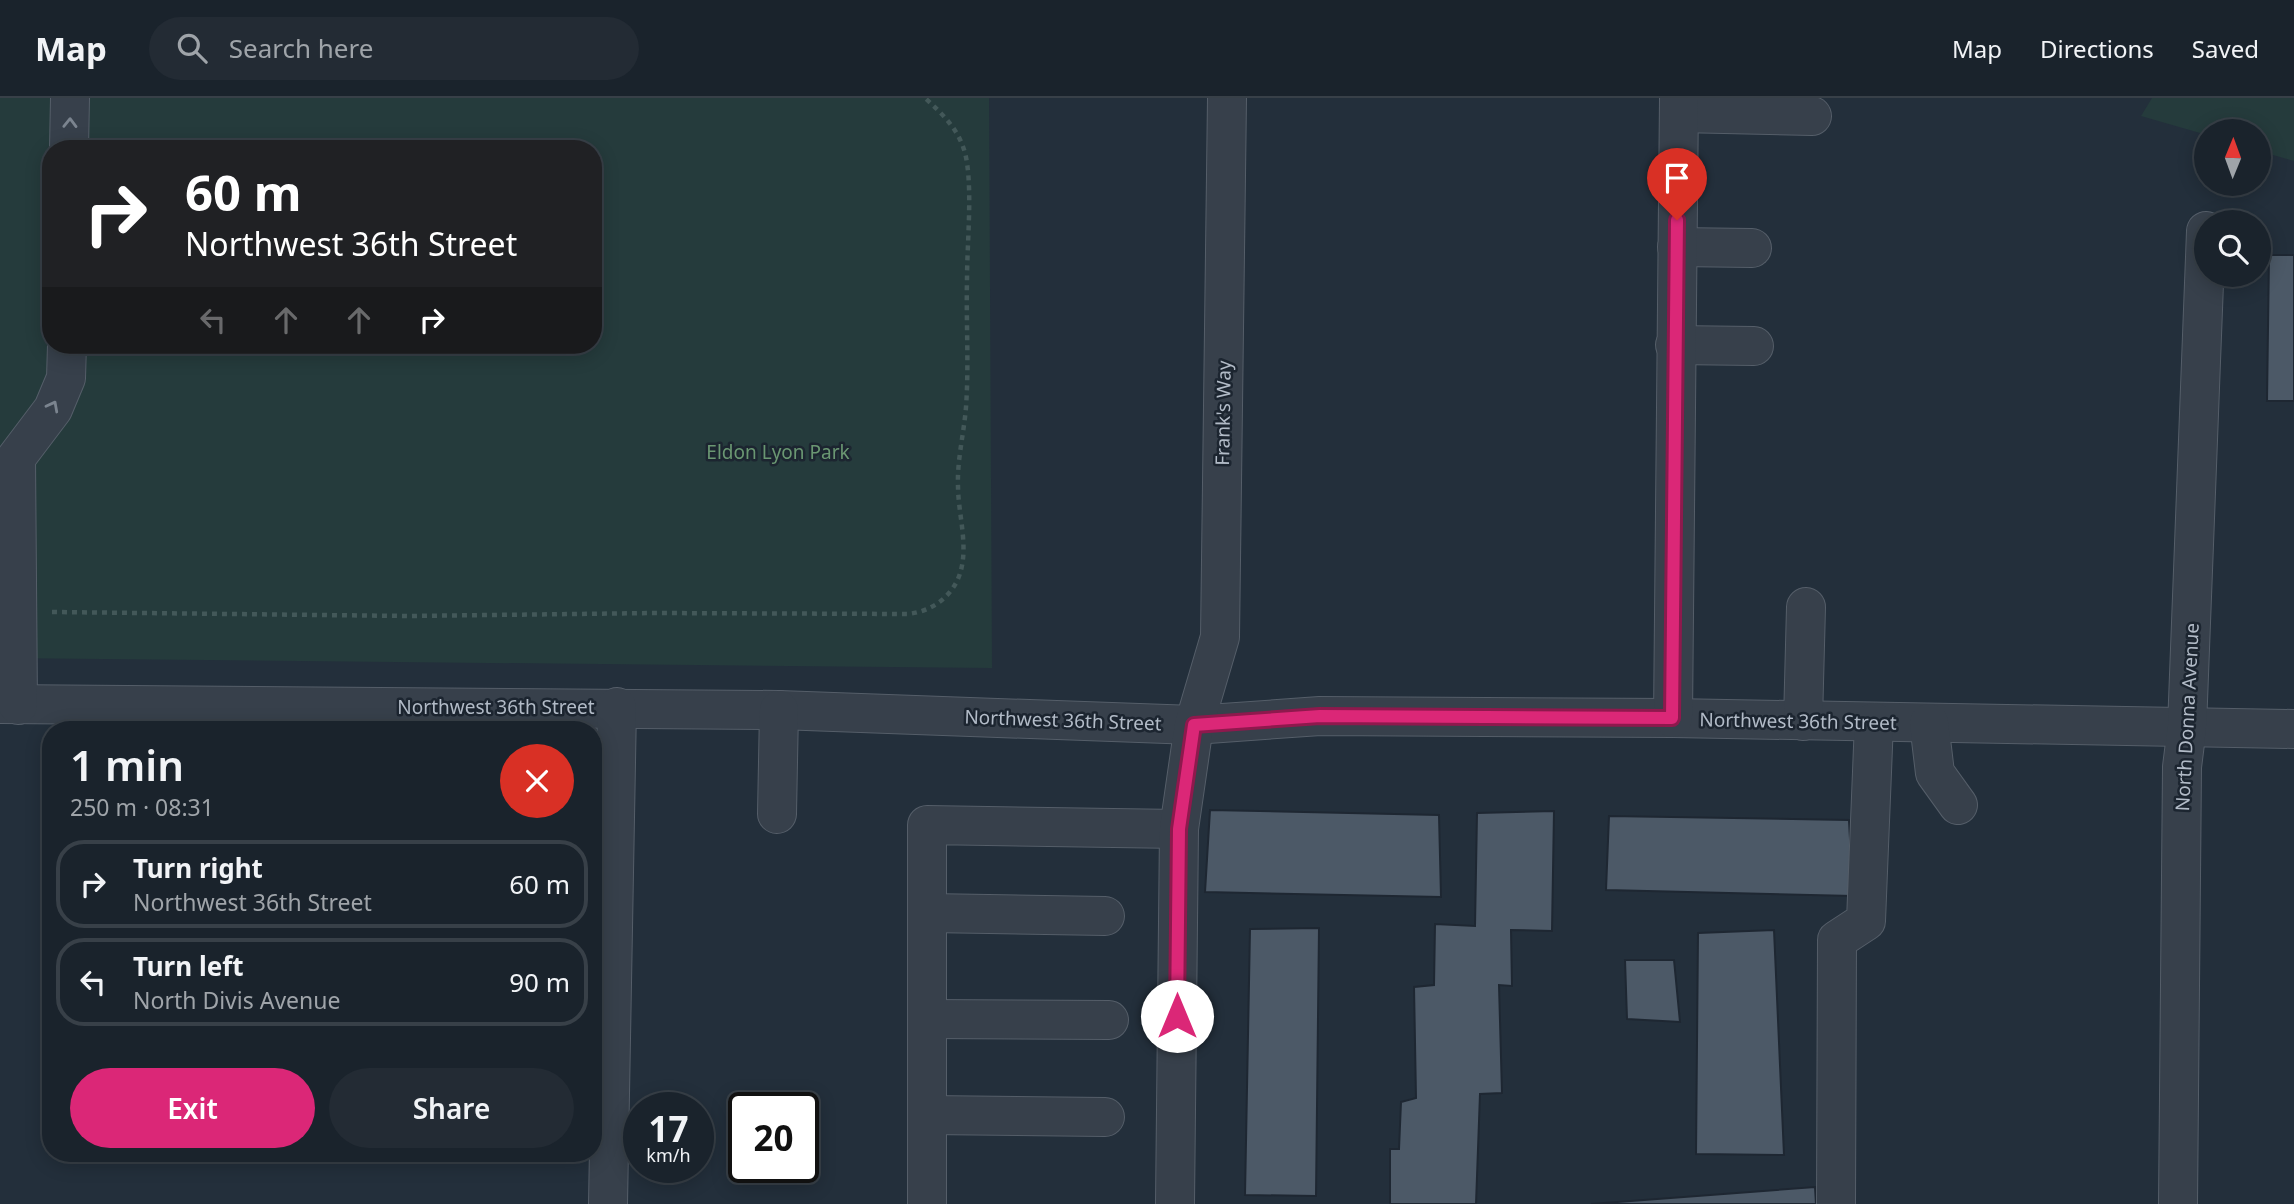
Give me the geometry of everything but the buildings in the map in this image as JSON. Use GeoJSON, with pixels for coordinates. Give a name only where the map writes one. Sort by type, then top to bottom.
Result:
{"type":"FeatureCollection","features":[{"type":"Feature","properties":{"kind":"street"},"geometry":{"type":"LineString","coordinates":[[69,140],[70,98]]}},
{"type":"Feature","properties":{"kind":"street","name":"Frank's Way"},"geometry":{"type":"LineString","coordinates":[[1175,1204],[1179,829],[1194,725],[1220,637],[1227,98]]}},
{"type":"Feature","properties":{"kind":"street"},"geometry":{"type":"LineString","coordinates":[[1672,718],[1679,105],[1812,116]]}},
{"type":"Feature","properties":{"kind":"street"},"geometry":{"type":"LineString","coordinates":[[1677,247],[1752,248]]}},
{"type":"Feature","properties":{"kind":"street","name":"North Donna Avenue"},"geometry":{"type":"LineString","coordinates":[[2178,1204],[2182,767],[2187,727],[2204,287]]}},
{"type":"Feature","properties":{"kind":"street"},"geometry":{"type":"LineString","coordinates":[[1675,345],[1754,346]]}},
{"type":"Feature","properties":{"kind":"street"},"geometry":{"type":"LineString","coordinates":[[9,704],[17,612],[8,449],[53,409],[66,378],[67,354]]}},
{"type":"Feature","properties":{"kind":"street"},"geometry":{"type":"LineString","coordinates":[[1803,721],[1806,607]]}},
{"type":"Feature","properties":{"kind":"street","name":"Northwest 36th Street"},"geometry":{"type":"LineString","coordinates":[[9,704],[779,710],[1194,725],[1320,716],[1672,718],[2294,729]]}},
{"type":"Feature","properties":{"kind":"street"},"geometry":{"type":"LineString","coordinates":[[608,1204],[617,708]]}},
{"type":"Feature","properties":{"kind":"street"},"geometry":{"type":"LineString","coordinates":[[777,814],[779,710]]}},
{"type":"Feature","properties":{"kind":"street"},"geometry":{"type":"LineString","coordinates":[[1836,1204],[1837,940],[1866,921],[1874,722]]}},
{"type":"Feature","properties":{"kind":"street"},"geometry":{"type":"LineString","coordinates":[[1928,723],[1935,773],[1958,805]]}},
{"type":"Feature","properties":{"kind":"street"},"geometry":{"type":"LineString","coordinates":[[927,1204],[928,825],[1179,829]]}},
{"type":"Feature","properties":{"kind":"street"},"geometry":{"type":"LineString","coordinates":[[929,913],[1105,916]]}},
{"type":"Feature","properties":{"kind":"street"},"geometry":{"type":"LineString","coordinates":[[927,1018],[1109,1020]]}},
{"type":"Feature","properties":{"kind":"street"},"geometry":{"type":"LineString","coordinates":[[929,1115],[1105,1117]]}},
{"type":"Feature","properties":{"kind":"path"},"geometry":{"type":"LineString","coordinates":[[17,612],[410,616],[907,614],[934,606],[950,592],[958,579],[964,546],[957,483],[966,404],[968,201],[967,163],[961,139],[948,119],[925,98]]}},
{"type":"Feature","properties":{"kind":"green space","name":"Eldon Lyon Park"},"geometry":{"type":"Polygon","coordinates":[[[0,98],[989,98],[992,668],[0,658],[0,98]]]}},
{"type":"Feature","properties":{"kind":"green space"},"geometry":{"type":"Polygon","coordinates":[[[2152,98],[2294,98],[2294,161],[2272,155],[2272,119],[2194,119],[2194,131],[2141,116],[2152,98]]]}},
{"type":"Feature","properties":{"kind":"route"},"geometry":{"type":"LineString","coordinates":[[1177,1016],[1179,829],[1194,725],[1320,716],[1672,718],[1677,220]]}}]}
